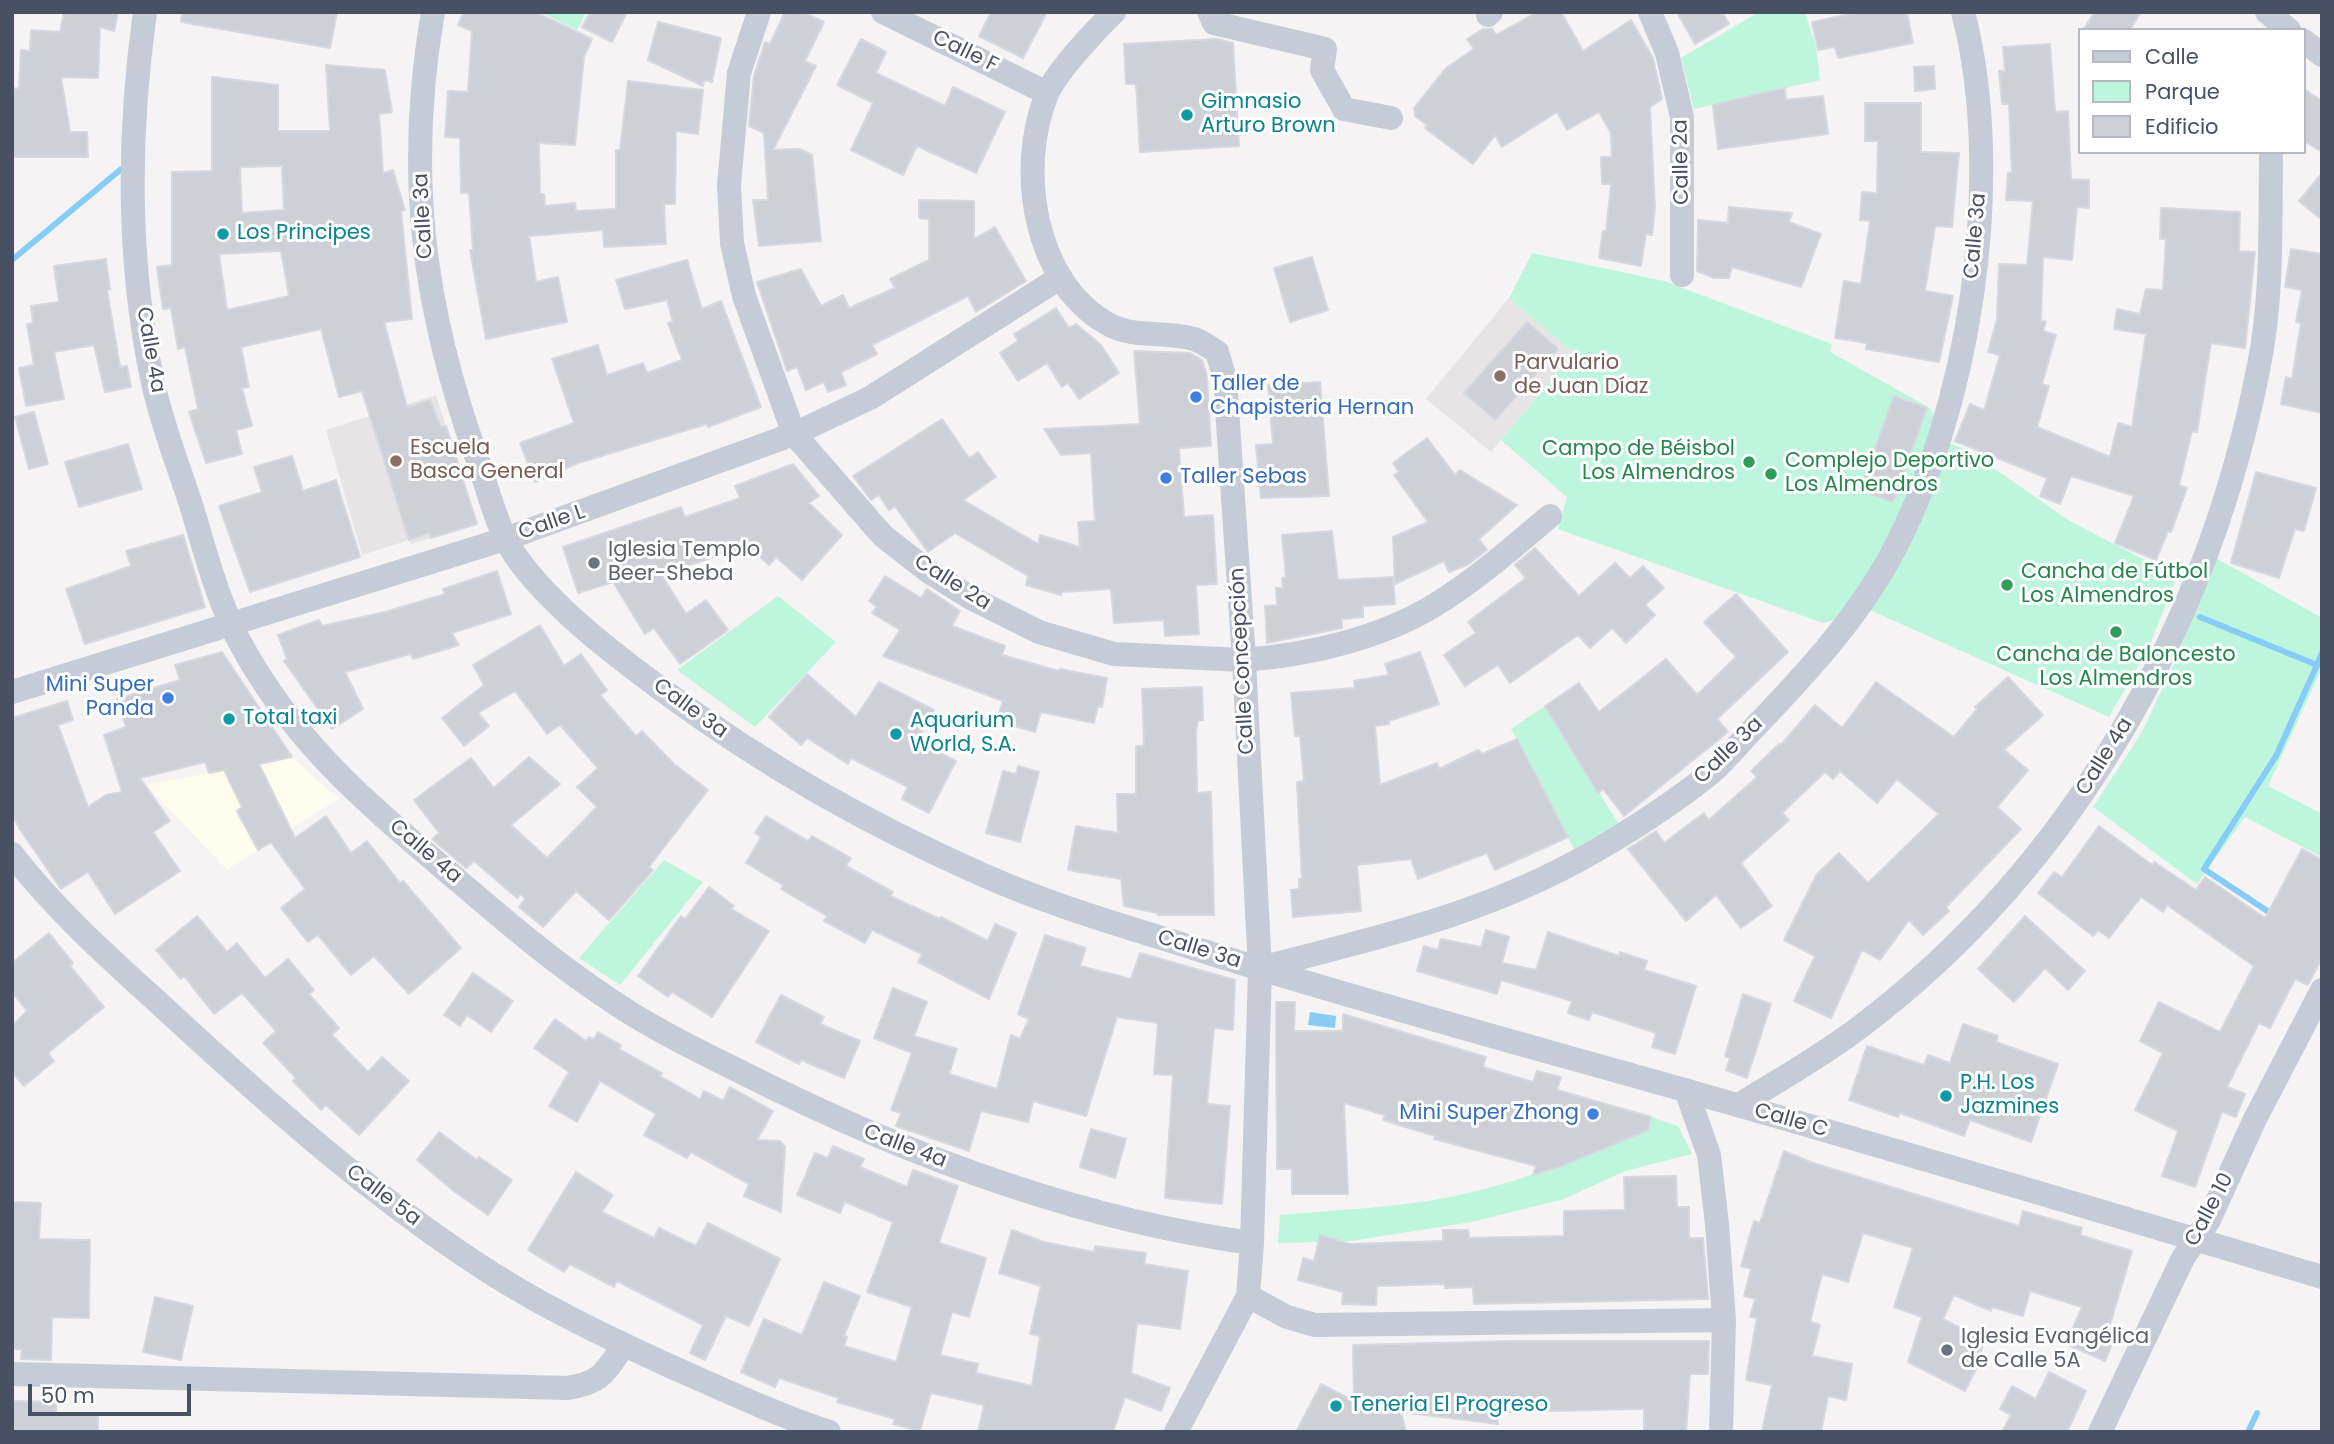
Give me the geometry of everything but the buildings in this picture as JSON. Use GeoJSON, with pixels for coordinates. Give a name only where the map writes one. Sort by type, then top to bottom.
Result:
{"type":"FeatureCollection","features":[{"type":"Feature","properties":{"kind":"street","name":"Calle 4a"},"geometry":{"type":"LineString","coordinates":[[145,12],[136,75],[133,155],[136,256],[153,384],[231,623],[274,698],[309,746],[361,798],[497,914],[605,997],[708,1055],[832,1118],[1011,1186],[1252,1243]]}},
{"type":"Feature","properties":{"kind":"street","name":"Calle 3a"},"geometry":{"type":"LineString","coordinates":[[433,12],[425,57],[421,125],[426,261],[437,332],[455,399],[505,539],[520,562],[563,607],[625,663],[712,727],[796,783],[896,835],[990,878],[1075,911],[1259,969],[1447,919],[1519,890],[1596,851],[1708,775],[1803,677],[1855,610],[1887,562],[1920,493],[1956,372],[1968,313],[1979,237],[1982,156],[1973,50],[1963,12]]}},
{"type":"Feature","properties":{"kind":"street","name":"Calle 2a"},"geometry":{"type":"LineString","coordinates":[[759,12],[739,73],[729,185],[732,243],[744,296],[794,434],[883,536],[928,571],[971,598],[1039,632],[1114,653],[1244,660],[1329,647],[1412,617],[1436,605],[1550,516]]}},
{"type":"Feature","properties":{"kind":"street","name":"Calle F"},"geometry":{"type":"LineString","coordinates":[[883,12],[1047,93]]}},
{"type":"Feature","properties":{"kind":"street","name":"Calle Concepción"},"geometry":{"type":"LineString","coordinates":[[1114,12],[1091,36],[1047,93],[1031,164],[1037,221],[1058,279],[1077,302],[1112,327],[1195,339],[1217,352],[1225,379],[1244,660],[1259,969],[1252,1243],[1248,1296],[1176,1432]]}},
{"type":"Feature","properties":{"kind":"street"},"geometry":{"type":"LineString","coordinates":[[1209,12],[1214,23],[1325,49],[1322,70],[1344,109],[1391,118]]}},
{"type":"Feature","properties":{"kind":"street","name":"Calle 2a"},"geometry":{"type":"LineString","coordinates":[[1650,12],[1667,53],[1682,117],[1682,275]]}},
{"type":"Feature","properties":{"kind":"street"},"geometry":{"type":"LineString","coordinates":[[2306,43],[2322,55]]}},
{"type":"Feature","properties":{"kind":"street","name":"Calle 4a"},"geometry":{"type":"LineString","coordinates":[[1739,1105],[1860,1027],[1976,925],[2021,873],[2094,779],[2134,709],[2193,593],[2251,398],[2266,319],[2271,154]]}},
{"type":"Feature","properties":{"kind":"street","name":"Calle L"},"geometry":{"type":"LineString","coordinates":[[12,692],[505,539],[794,434],[870,398],[1058,279]]}},
{"type":"Feature","properties":{"kind":"street","name":"Calle 5a"},"geometry":{"type":"LineString","coordinates":[[12,854],[43,894],[89,939],[270,1105],[349,1171],[473,1262],[624,1345],[741,1398],[829,1432]]}},
{"type":"Feature","properties":{"kind":"street","name":"Calle C"},"geometry":{"type":"LineString","coordinates":[[1259,969],[1739,1105],[2322,1278]]}},
{"type":"Feature","properties":{"kind":"street","name":"Calle 10"},"geometry":{"type":"LineString","coordinates":[[2100,1432],[2183,1258],[2196,1240],[2322,990]]}},
{"type":"Feature","properties":{"kind":"street"},"geometry":{"type":"LineString","coordinates":[[1686,1090],[1709,1155],[1724,1320],[1721,1432]]}},
{"type":"Feature","properties":{"kind":"street"},"geometry":{"type":"LineString","coordinates":[[1248,1296],[1287,1317],[1315,1325],[1724,1320]]}},
{"type":"Feature","properties":{"kind":"street"},"geometry":{"type":"LineString","coordinates":[[12,1374],[567,1388],[590,1385],[602,1375],[624,1345]]}},
{"type":"Feature","properties":{"kind":"shaded area","name":"Parvulario de Juan Díaz"},"geometry":{"type":"Polygon","coordinates":[[[1509,298],[1574,352],[1491,452],[1426,399],[1509,298]]]}},
{"type":"Feature","properties":{"kind":"shaded area","name":"Escuela Basca General"},"geometry":{"type":"Polygon","coordinates":[[[436,395],[477,524],[411,544],[409,540],[362,555],[326,430],[436,395]]]}},
{"type":"Feature","properties":{"kind":"shaded area"},"geometry":{"type":"Polygon","coordinates":[[[292,757],[338,799],[227,870],[146,785],[292,757]]]}},
{"type":"Feature","properties":{"kind":"green space"},"geometry":{"type":"Polygon","coordinates":[[[540,12],[586,12],[577,30],[540,12]]]}},
{"type":"Feature","properties":{"kind":"green space"},"geometry":{"type":"Polygon","coordinates":[[[1759,12],[1805,12],[1816,47],[1820,80],[1694,109],[1681,58],[1759,12]]]}},
{"type":"Feature","properties":{"kind":"green space","name":"Complejo Deportivo Los Almendros"},"geometry":{"type":"Polygon","coordinates":[[[1532,253],[1664,281],[1832,344],[1830,352],[1930,408],[1948,443],[1968,450],[2068,520],[2177,577],[2148,649],[2109,717],[1870,610],[1823,623],[1558,529],[1567,497],[1501,440],[1574,353],[1509,298],[1532,253]]]}},
{"type":"Feature","properties":{"kind":"green space"},"geometry":{"type":"Polygon","coordinates":[[[2214,557],[2322,618],[2322,668],[2268,786],[2322,814],[2322,857],[2245,817],[2197,884],[2093,807],[2142,732],[2178,655],[2214,557]]]}},
{"type":"Feature","properties":{"kind":"green space"},"geometry":{"type":"Polygon","coordinates":[[[778,596],[836,642],[755,727],[677,670],[778,596]]]}},
{"type":"Feature","properties":{"kind":"green space"},"geometry":{"type":"Polygon","coordinates":[[[1545,706],[1618,823],[1574,849],[1511,729],[1545,706]]]}},
{"type":"Feature","properties":{"kind":"green space"},"geometry":{"type":"Polygon","coordinates":[[[664,860],[703,882],[620,985],[579,958],[664,860]]]}},
{"type":"Feature","properties":{"kind":"green space"},"geometry":{"type":"Polygon","coordinates":[[[1651,1117],[1678,1126],[1692,1154],[1625,1171],[1564,1199],[1471,1222],[1351,1241],[1278,1243],[1280,1215],[1425,1201],[1497,1185],[1573,1160],[1648,1130],[1651,1117]]]}},
{"type":"Feature","properties":{"kind":"water"},"geometry":{"type":"Polygon","coordinates":[[[1310,1012],[1336,1016],[1335,1028],[1308,1025],[1310,1012]]]}},
{"type":"Feature","properties":{"kind":"waterway"},"geometry":{"type":"LineString","coordinates":[[12,260],[120,170]]}},
{"type":"Feature","properties":{"kind":"waterway"},"geometry":{"type":"LineString","coordinates":[[2200,617],[2317,665],[2276,756],[2204,869],[2275,916]]}},
{"type":"Feature","properties":{"kind":"waterway"},"geometry":{"type":"LineString","coordinates":[[2317,665],[2322,653]]}},
{"type":"Feature","properties":{"kind":"waterway"},"geometry":{"type":"LineString","coordinates":[[2248,1432],[2257,1413]]}},
{"type":"Feature","properties":{"kind":"place","name":"Gimnasio Arturo Brown"},"geometry":{"type":"Point","coordinates":[1187,115]}},
{"type":"Feature","properties":{"kind":"place","name":"Los Principes"},"geometry":{"type":"Point","coordinates":[223,234]}},
{"type":"Feature","properties":{"kind":"place","name":"Parvulario de Juan Díaz"},"geometry":{"type":"Point","coordinates":[1500,376]}},
{"type":"Feature","properties":{"kind":"place","name":"Taller de Chapisteria Hernan"},"geometry":{"type":"Point","coordinates":[1196,397]}},
{"type":"Feature","properties":{"kind":"place","name":"Escuela Basca General"},"geometry":{"type":"Point","coordinates":[396,461]}},
{"type":"Feature","properties":{"kind":"place","name":"Campo de Béisbol Los Almendros"},"geometry":{"type":"Point","coordinates":[1749,462]}},
{"type":"Feature","properties":{"kind":"place","name":"Complejo Deportivo Los Almendros"},"geometry":{"type":"Point","coordinates":[1771,474]}},
{"type":"Feature","properties":{"kind":"place","name":"Taller Sebas"},"geometry":{"type":"Point","coordinates":[1166,478]}},
{"type":"Feature","properties":{"kind":"place","name":"Iglesia Templo Beer-Sheba"},"geometry":{"type":"Point","coordinates":[594,563]}},
{"type":"Feature","properties":{"kind":"place","name":"Cancha de Fútbol Los Almendros"},"geometry":{"type":"Point","coordinates":[2007,585]}},
{"type":"Feature","properties":{"kind":"place","name":"Cancha de Baloncesto Los Almendros"},"geometry":{"type":"Point","coordinates":[2116,632]}},
{"type":"Feature","properties":{"kind":"place","name":"Mini Super Panda"},"geometry":{"type":"Point","coordinates":[168,698]}},
{"type":"Feature","properties":{"kind":"place","name":"Total taxi"},"geometry":{"type":"Point","coordinates":[229,719]}},
{"type":"Feature","properties":{"kind":"place","name":"Aquarium World, S.A."},"geometry":{"type":"Point","coordinates":[896,734]}},
{"type":"Feature","properties":{"kind":"place","name":"P.H. Los Jazmines"},"geometry":{"type":"Point","coordinates":[1946,1096]}},
{"type":"Feature","properties":{"kind":"place","name":"Mini Super Zhong"},"geometry":{"type":"Point","coordinates":[1593,1114]}},
{"type":"Feature","properties":{"kind":"place","name":"Iglesia Evangélica de Calle 5A"},"geometry":{"type":"Point","coordinates":[1947,1350]}},
{"type":"Feature","properties":{"kind":"place","name":"Teneria El Progreso"},"geometry":{"type":"Point","coordinates":[1336,1406]}}]}
